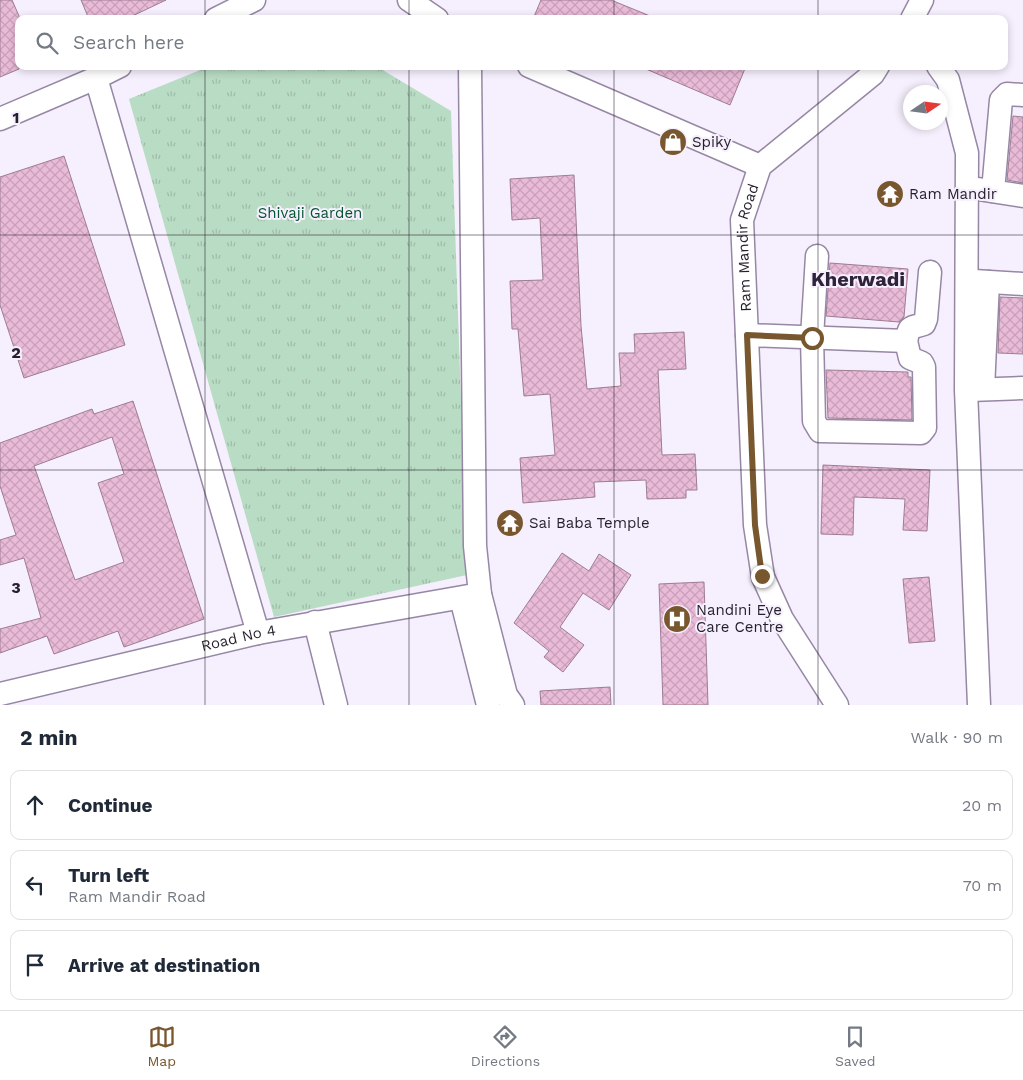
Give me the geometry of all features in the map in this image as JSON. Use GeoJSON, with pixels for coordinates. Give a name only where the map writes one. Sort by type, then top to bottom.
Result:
{"type":"FeatureCollection","features":[{"type":"Feature","properties":{"kind":"street"},"geometry":{"type":"LineString","coordinates":[[224,15],[254,0]]}},
{"type":"Feature","properties":{"kind":"street"},"geometry":{"type":"LineString","coordinates":[[408,0],[431,15]]}},
{"type":"Feature","properties":{"kind":"street"},"geometry":{"type":"LineString","coordinates":[[914,15],[922,0]]}},
{"type":"Feature","properties":{"kind":"street"},"geometry":{"type":"LineString","coordinates":[[0,118],[112,70]]}},
{"type":"Feature","properties":{"kind":"street"},"geometry":{"type":"LineString","coordinates":[[470,70],[475,546],[471,596],[488,705]]}},
{"type":"Feature","properties":{"kind":"street"},"geometry":{"type":"LineString","coordinates":[[538,70],[760,166]]}},
{"type":"Feature","properties":{"kind":"street","name":"Ram Mandir Road"},"geometry":{"type":"LineString","coordinates":[[837,705],[782,618],[762,576],[755,525],[742,220],[760,166],[875,70]]}},
{"type":"Feature","properties":{"kind":"street"},"geometry":{"type":"LineString","coordinates":[[941,70],[948,80],[967,153],[967,187],[977,282],[975,390],[979,705]]}},
{"type":"Feature","properties":{"kind":"street"},"geometry":{"type":"LineString","coordinates":[[96,78],[258,633]]}},
{"type":"Feature","properties":{"kind":"street"},"geometry":{"type":"LineString","coordinates":[[993,191],[1001,100],[1007,94],[1023,95]]}},
{"type":"Feature","properties":{"kind":"street"},"geometry":{"type":"LineString","coordinates":[[967,187],[1023,196]]}},
{"type":"Feature","properties":{"kind":"street"},"geometry":{"type":"LineString","coordinates":[[817,256],[812,338],[814,421],[820,431],[916,434],[921,433],[925,428],[924,367],[922,363],[910,358],[906,341],[909,329],[912,326],[924,324],[926,319],[930,272]]}},
{"type":"Feature","properties":{"kind":"street"},"geometry":{"type":"LineString","coordinates":[[977,282],[1023,284]]}},
{"type":"Feature","properties":{"kind":"street"},"geometry":{"type":"LineString","coordinates":[[747,335],[906,341]]}},
{"type":"Feature","properties":{"kind":"street"},"geometry":{"type":"LineString","coordinates":[[975,390],[1023,388]]}},
{"type":"Feature","properties":{"kind":"street"},"geometry":{"type":"LineString","coordinates":[[471,596],[506,695],[513,705]]}},
{"type":"Feature","properties":{"kind":"street","name":"Road No 4"},"geometry":{"type":"LineString","coordinates":[[0,694],[258,633],[471,596]]}},
{"type":"Feature","properties":{"kind":"street"},"geometry":{"type":"LineString","coordinates":[[316,622],[336,705]]}},
{"type":"Feature","properties":{"kind":"green space","name":"Shivaji Garden"},"geometry":{"type":"Polygon","coordinates":[[[200,70],[383,70],[451,111],[467,575],[274,617],[129,99],[200,70]]]}},
{"type":"Feature","properties":{"kind":"building"},"geometry":{"type":"Polygon","coordinates":[[[0,0],[12,0],[19,15],[15,15],[15,70],[17,70],[0,77],[0,0]]]}},
{"type":"Feature","properties":{"kind":"building"},"geometry":{"type":"Polygon","coordinates":[[[81,0],[166,0],[134,15],[87,15],[81,0]]]}},
{"type":"Feature","properties":{"kind":"building"},"geometry":{"type":"Polygon","coordinates":[[[541,0],[611,0],[648,15],[535,15],[541,0]]]}},
{"type":"Feature","properties":{"kind":"building"},"geometry":{"type":"Polygon","coordinates":[[[648,70],[744,70],[730,105],[648,70]]]}},
{"type":"Feature","properties":{"kind":"building"},"geometry":{"type":"Polygon","coordinates":[[[1013,116],[1023,117],[1023,183],[1007,180],[1013,116]]]}},
{"type":"Feature","properties":{"kind":"building"},"geometry":{"type":"Polygon","coordinates":[[[64,156],[125,345],[24,378],[0,305],[0,177],[64,156]]]}},
{"type":"Feature","properties":{"kind":"building"},"geometry":{"type":"Polygon","coordinates":[[[574,175],[581,326],[587,389],[621,386],[619,353],[635,353],[634,334],[684,332],[686,369],[658,370],[662,455],[695,454],[697,490],[686,490],[686,498],[647,499],[646,480],[594,482],[595,497],[523,503],[520,458],[555,455],[550,394],[524,396],[518,329],[512,329],[510,281],[543,280],[540,218],[512,220],[510,179],[574,175]]]}},
{"type":"Feature","properties":{"kind":"building"},"geometry":{"type":"Polygon","coordinates":[[[830,263],[908,269],[904,317],[899,322],[826,316],[830,263]]]}},
{"type":"Feature","properties":{"kind":"building"},"geometry":{"type":"Polygon","coordinates":[[[1000,297],[1023,298],[1023,354],[998,353],[1000,297]]]}},
{"type":"Feature","properties":{"kind":"building"},"geometry":{"type":"Polygon","coordinates":[[[826,370],[908,372],[908,377],[911,377],[912,420],[828,418],[826,370]]]}},
{"type":"Feature","properties":{"kind":"building"},"geometry":{"type":"Polygon","coordinates":[[[133,401],[204,619],[124,647],[118,631],[54,654],[47,636],[0,653],[0,629],[41,618],[24,558],[0,565],[0,540],[16,535],[0,486],[0,443],[92,409],[94,414],[133,401]],[[112,437],[34,466],[75,580],[124,562],[98,483],[124,474],[112,437]]]}},
{"type":"Feature","properties":{"kind":"building"},"geometry":{"type":"Polygon","coordinates":[[[823,465],[930,470],[927,531],[903,530],[905,499],[854,497],[853,535],[821,534],[823,465]]]}},
{"type":"Feature","properties":{"kind":"building"},"geometry":{"type":"Polygon","coordinates":[[[562,553],[589,571],[599,554],[631,575],[609,610],[583,593],[560,627],[584,645],[563,672],[544,657],[549,651],[514,623],[562,553]]]}},
{"type":"Feature","properties":{"kind":"building"},"geometry":{"type":"Polygon","coordinates":[[[929,577],[935,641],[909,643],[903,579],[929,577]]]}},
{"type":"Feature","properties":{"kind":"building"},"geometry":{"type":"Polygon","coordinates":[[[704,582],[708,705],[663,705],[659,584],[704,582]]]}},
{"type":"Feature","properties":{"kind":"building"},"geometry":{"type":"Polygon","coordinates":[[[610,687],[611,705],[541,705],[540,691],[610,687]]]}},
{"type":"Feature","properties":{"kind":"place","name":"Spiky"},"geometry":{"type":"Point","coordinates":[673,142]}},
{"type":"Feature","properties":{"kind":"place","name":"Ram Mandir"},"geometry":{"type":"Point","coordinates":[890,194]}},
{"type":"Feature","properties":{"kind":"place","name":"Sai Baba Temple"},"geometry":{"type":"Point","coordinates":[510,523]}},
{"type":"Feature","properties":{"kind":"place","name":"Nandini Eye Care Centre"},"geometry":{"type":"Point","coordinates":[677,619]}},
{"type":"Feature","properties":{"kind":"district","name":"Kherwadi"},"geometry":{"type":"Point","coordinates":[858,279]}},
{"type":"Feature","properties":{"kind":"route"},"geometry":{"type":"LineString","coordinates":[[762,576],[755,525],[747,335],[812,338]]}}]}
